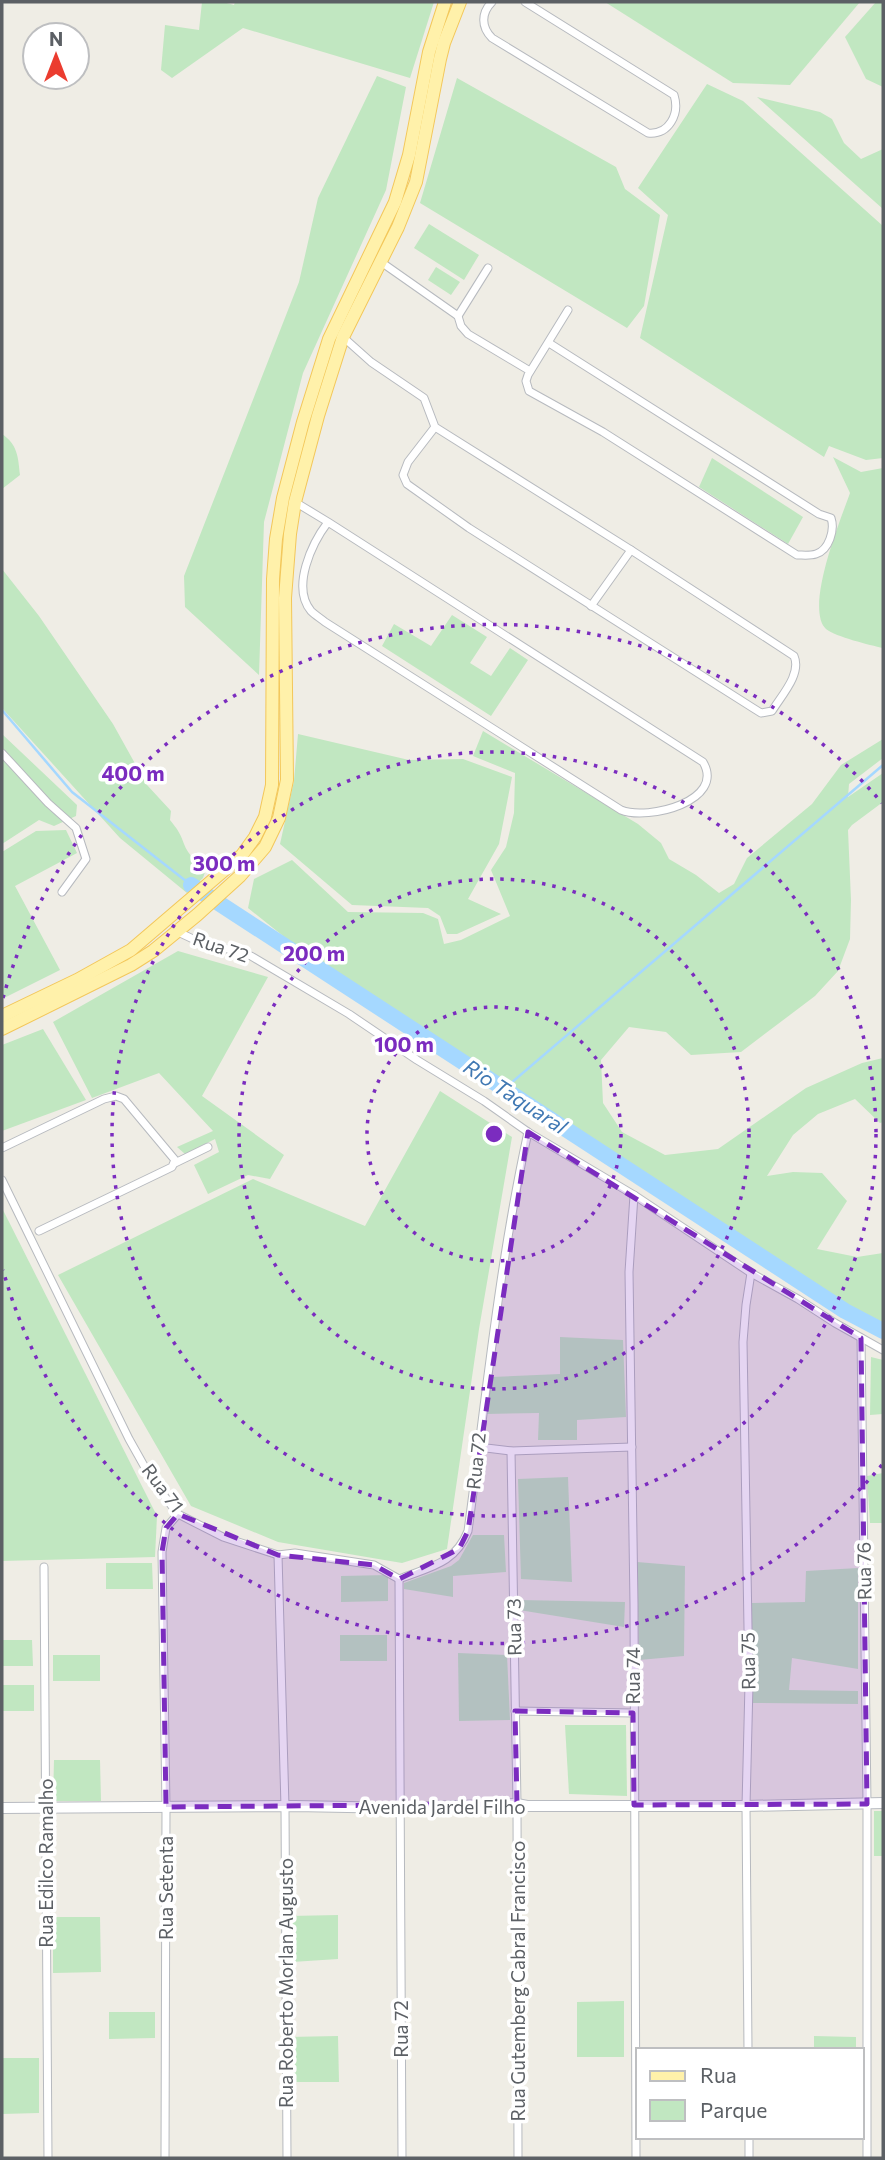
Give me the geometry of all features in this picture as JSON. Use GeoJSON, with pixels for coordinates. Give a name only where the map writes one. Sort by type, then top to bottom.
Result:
{"type":"FeatureCollection","features":[{"type":"Feature","properties":{"kind":"main road"},"geometry":{"type":"LineString","coordinates":[[2,1016],[131,950],[210,884],[249,846],[261,827],[268,807],[273,771],[273,579],[283,498],[329,339],[395,202],[408,155],[429,52],[445,2]]}},
{"type":"Feature","properties":{"kind":"main road"},"geometry":{"type":"LineString","coordinates":[[2,1030],[131,965],[178,932],[222,894],[265,848],[279,818],[287,780],[285,598],[295,502],[343,337],[401,220],[416,182],[442,51],[460,2]]}},
{"type":"Feature","properties":{"kind":"main road","name":"Avenida Jardel Filho"},"geometry":{"type":"LineString","coordinates":[[2,1808],[400,1808],[517,1804],[746,1806],[883,1803]]}},
{"type":"Feature","properties":{"kind":"street"},"geometry":{"type":"LineString","coordinates":[[479,2],[490,4],[483,24],[492,38],[648,133],[664,131],[675,114],[677,106],[674,96],[525,2]]}},
{"type":"Feature","properties":{"kind":"street"},"geometry":{"type":"LineString","coordinates":[[381,262],[458,316],[461,326],[468,334],[530,371]]}},
{"type":"Feature","properties":{"kind":"street"},"geometry":{"type":"LineString","coordinates":[[458,316],[488,268]]}},
{"type":"Feature","properties":{"kind":"street"},"geometry":{"type":"LineString","coordinates":[[549,343],[819,514],[831,518],[833,530],[826,545],[815,554],[797,555],[603,432],[529,391],[526,381],[530,371],[568,310]]}},
{"type":"Feature","properties":{"kind":"street"},"geometry":{"type":"LineString","coordinates":[[343,337],[371,362],[424,398],[435,427],[794,656],[794,674],[772,710],[761,713],[469,528],[407,484],[403,475],[408,462],[435,427]]}},
{"type":"Feature","properties":{"kind":"street"},"geometry":{"type":"LineString","coordinates":[[295,502],[328,522],[703,762],[708,771],[708,780],[694,798],[683,805],[638,815],[621,810],[325,621],[312,612],[304,598],[303,588],[311,550],[317,535],[328,522]]}},
{"type":"Feature","properties":{"kind":"street"},"geometry":{"type":"LineString","coordinates":[[591,606],[631,550]]}},
{"type":"Feature","properties":{"kind":"street"},"geometry":{"type":"LineString","coordinates":[[2,753],[48,803],[76,828],[86,859],[62,892]]}},
{"type":"Feature","properties":{"kind":"street","name":"Rua 72"},"geometry":{"type":"LineString","coordinates":[[178,932],[251,956],[349,1014],[528,1132],[506,1244],[468,1531],[464,1542],[450,1559],[399,1579],[402,2158]]}},
{"type":"Feature","properties":{"kind":"street"},"geometry":{"type":"LineString","coordinates":[[2,1148],[104,1099],[116,1096],[124,1099],[173,1156],[175,1163]]}},
{"type":"Feature","properties":{"kind":"street"},"geometry":{"type":"LineString","coordinates":[[528,1132],[634,1195],[751,1273],[883,1350]]}},
{"type":"Feature","properties":{"kind":"street"},"geometry":{"type":"LineString","coordinates":[[39,1231],[208,1147]]}},
{"type":"Feature","properties":{"kind":"street","name":"Rua 71"},"geometry":{"type":"LineString","coordinates":[[2,1180],[129,1439],[152,1480],[178,1514],[223,1537],[278,1555],[295,1553],[374,1565],[399,1579]]}},
{"type":"Feature","properties":{"kind":"street","name":"Rua 74"},"geometry":{"type":"LineString","coordinates":[[634,1195],[629,1272],[636,2158]]}},
{"type":"Feature","properties":{"kind":"street","name":"Rua 75"},"geometry":{"type":"LineString","coordinates":[[748,2048],[746,1806],[749,1684],[743,1342],[751,1273]]}},
{"type":"Feature","properties":{"kind":"street","name":"Rua 76"},"geometry":{"type":"LineString","coordinates":[[861,1338],[867,1804],[867,2158]]}},
{"type":"Feature","properties":{"kind":"street"},"geometry":{"type":"LineString","coordinates":[[478,1447],[511,1451],[632,1447]]}},
{"type":"Feature","properties":{"kind":"street","name":"Rua 73"},"geometry":{"type":"LineString","coordinates":[[511,1451],[517,1804]]}},
{"type":"Feature","properties":{"kind":"street","name":"Rua Setenta"},"geometry":{"type":"LineString","coordinates":[[165,2158],[166,1807],[162,1552],[166,1528],[178,1514]]}},
{"type":"Feature","properties":{"kind":"street"},"geometry":{"type":"LineString","coordinates":[[278,1555],[285,1807]]}},
{"type":"Feature","properties":{"kind":"street","name":"Rua Edilco Ramalho"},"geometry":{"type":"LineString","coordinates":[[44,1567],[48,2158]]}},
{"type":"Feature","properties":{"kind":"street"},"geometry":{"type":"LineString","coordinates":[[515,1711],[633,1713]]}},
{"type":"Feature","properties":{"kind":"street","name":"Rua Gutemberg Cabral Francisco"},"geometry":{"type":"LineString","coordinates":[[517,1804],[518,2158]]}},
{"type":"Feature","properties":{"kind":"street","name":"Rua Roberto Morlan Augusto"},"geometry":{"type":"LineString","coordinates":[[285,1807],[286,2158]]}},
{"type":"Feature","properties":{"kind":"street"},"geometry":{"type":"LineString","coordinates":[[749,2139],[749,2158]]}},
{"type":"Feature","properties":{"kind":"highlighted area"},"geometry":{"type":"Polygon","coordinates":[[[528,1132],[861,1338],[867,1804],[634,1805],[633,1713],[515,1711],[517,1804],[166,1807],[162,1552],[166,1528],[178,1514],[278,1555],[374,1565],[399,1579],[459,1549],[468,1531],[528,1132]]]}},
{"type":"Feature","properties":{"kind":"green space"},"geometry":{"type":"Polygon","coordinates":[[[202,2],[234,5],[235,2],[434,2],[410,78],[243,28],[172,78],[161,70],[165,25],[199,30],[202,2]]]}},
{"type":"Feature","properties":{"kind":"green space"},"geometry":{"type":"Polygon","coordinates":[[[605,2],[860,2],[790,85],[733,83],[605,2]]]}},
{"type":"Feature","properties":{"kind":"green space"},"geometry":{"type":"Polygon","coordinates":[[[876,2],[883,3],[883,87],[866,79],[845,37],[876,2]]]}},
{"type":"Feature","properties":{"kind":"green space"},"geometry":{"type":"Polygon","coordinates":[[[377,76],[406,87],[386,190],[303,373],[264,522],[259,675],[185,607],[184,576],[299,282],[318,198],[377,76]]]}},
{"type":"Feature","properties":{"kind":"green space"},"geometry":{"type":"Polygon","coordinates":[[[457,78],[616,167],[625,189],[660,215],[644,306],[627,328],[420,203],[457,78]]]}},
{"type":"Feature","properties":{"kind":"green space"},"geometry":{"type":"Polygon","coordinates":[[[707,84],[743,101],[883,226],[883,458],[866,460],[829,446],[824,457],[640,338],[668,215],[638,188],[707,84]]]}},
{"type":"Feature","properties":{"kind":"green space"},"geometry":{"type":"Polygon","coordinates":[[[757,97],[820,112],[832,119],[844,143],[861,159],[883,149],[883,209],[757,97]]]}},
{"type":"Feature","properties":{"kind":"green space"},"geometry":{"type":"Polygon","coordinates":[[[429,224],[479,255],[464,280],[414,248],[429,224]]]}},
{"type":"Feature","properties":{"kind":"green space"},"geometry":{"type":"Polygon","coordinates":[[[436,267],[460,282],[451,295],[428,280],[436,267]]]}},
{"type":"Feature","properties":{"kind":"green space"},"geometry":{"type":"Polygon","coordinates":[[[2,434],[14,447],[20,475],[2,489],[2,434]]]}},
{"type":"Feature","properties":{"kind":"green space"},"geometry":{"type":"Polygon","coordinates":[[[833,457],[861,472],[883,468],[883,648],[831,632],[820,618],[819,603],[826,563],[850,493],[833,457]]]}},
{"type":"Feature","properties":{"kind":"green space"},"geometry":{"type":"Polygon","coordinates":[[[712,458],[803,517],[788,544],[699,487],[712,458]]]}},
{"type":"Feature","properties":{"kind":"green space"},"geometry":{"type":"Polygon","coordinates":[[[2,569],[39,616],[113,724],[147,785],[171,811],[170,820],[188,852],[205,872],[203,878],[187,893],[120,838],[2,708],[2,569]]]}},
{"type":"Feature","properties":{"kind":"green space"},"geometry":{"type":"Polygon","coordinates":[[[452,615],[487,637],[470,663],[491,676],[510,648],[528,660],[491,716],[382,646],[394,624],[431,646],[452,615]]]}},
{"type":"Feature","properties":{"kind":"green space"},"geometry":{"type":"Polygon","coordinates":[[[483,731],[638,824],[661,843],[669,859],[719,893],[734,884],[747,858],[812,804],[841,765],[883,739],[883,758],[849,784],[848,797],[883,773],[883,802],[848,830],[850,939],[838,971],[815,996],[741,1052],[691,1055],[666,1032],[629,1027],[601,1060],[603,1103],[622,1132],[665,1155],[718,1149],[806,1088],[862,1063],[883,1058],[883,1122],[880,1123],[855,1099],[818,1114],[793,1135],[767,1176],[793,1172],[822,1173],[847,1201],[817,1249],[857,1257],[883,1253],[883,1328],[541,1117],[481,1077],[404,1019],[322,967],[248,908],[254,879],[292,860],[348,912],[423,913],[438,919],[444,944],[461,940],[510,916],[491,870],[506,847],[514,813],[515,773],[473,756],[483,731]]]}},
{"type":"Feature","properties":{"kind":"green space"},"geometry":{"type":"Polygon","coordinates":[[[2,734],[77,805],[76,816],[54,826],[39,820],[2,844],[2,734]]]}},
{"type":"Feature","properties":{"kind":"green space"},"geometry":{"type":"Polygon","coordinates":[[[298,734],[409,760],[463,759],[512,777],[499,844],[468,899],[501,914],[457,934],[447,934],[440,916],[428,908],[352,905],[280,844],[294,781],[298,734]]]}},
{"type":"Feature","properties":{"kind":"green space"},"geometry":{"type":"Polygon","coordinates":[[[66,830],[77,853],[15,886],[60,970],[2,999],[2,852],[36,831],[66,830]]]}},
{"type":"Feature","properties":{"kind":"green space"},"geometry":{"type":"Polygon","coordinates":[[[178,951],[268,977],[202,1096],[284,1155],[270,1179],[248,1175],[208,1194],[194,1165],[219,1152],[215,1139],[185,1154],[177,1147],[213,1131],[159,1073],[92,1098],[53,1022],[178,951]]]}},
{"type":"Feature","properties":{"kind":"green space"},"geometry":{"type":"Polygon","coordinates":[[[43,1029],[86,1100],[2,1131],[2,1045],[43,1029]]]}},
{"type":"Feature","properties":{"kind":"green space"},"geometry":{"type":"Polygon","coordinates":[[[440,1091],[512,1137],[479,1329],[447,1549],[402,1563],[278,1542],[191,1506],[58,1275],[253,1179],[365,1226],[440,1091]]]}},
{"type":"Feature","properties":{"kind":"green space"},"geometry":{"type":"Polygon","coordinates":[[[3,1210],[157,1516],[155,1557],[2,1561],[3,1210]]]}},
{"type":"Feature","properties":{"kind":"green space"},"geometry":{"type":"Polygon","coordinates":[[[560,1337],[623,1340],[626,1417],[577,1420],[577,1440],[538,1440],[539,1413],[485,1414],[492,1377],[560,1374],[560,1337]]]}},
{"type":"Feature","properties":{"kind":"green space"},"geometry":{"type":"Polygon","coordinates":[[[871,1357],[883,1360],[883,1414],[870,1415],[871,1357]]]}},
{"type":"Feature","properties":{"kind":"green space"},"geometry":{"type":"Polygon","coordinates":[[[883,1473],[883,1523],[870,1523],[867,1476],[883,1473]]]}},
{"type":"Feature","properties":{"kind":"green space"},"geometry":{"type":"Polygon","coordinates":[[[568,1477],[572,1582],[521,1579],[518,1479],[568,1477]]]}},
{"type":"Feature","properties":{"kind":"green space"},"geometry":{"type":"Polygon","coordinates":[[[473,1535],[504,1535],[506,1572],[453,1576],[453,1597],[404,1589],[404,1583],[451,1566],[459,1560],[473,1535]]]}},
{"type":"Feature","properties":{"kind":"green space"},"geometry":{"type":"Polygon","coordinates":[[[637,1562],[685,1566],[684,1656],[639,1660],[637,1562]]]}},
{"type":"Feature","properties":{"kind":"green space"},"geometry":{"type":"Polygon","coordinates":[[[106,1563],[152,1563],[153,1589],[106,1589],[106,1563]]]}},
{"type":"Feature","properties":{"kind":"green space"},"geometry":{"type":"Polygon","coordinates":[[[858,1568],[858,1669],[792,1658],[789,1690],[858,1691],[858,1704],[752,1703],[752,1603],[805,1602],[806,1571],[858,1568]]]}},
{"type":"Feature","properties":{"kind":"green space"},"geometry":{"type":"Polygon","coordinates":[[[388,1575],[388,1601],[341,1602],[341,1576],[388,1575]]]}},
{"type":"Feature","properties":{"kind":"green space"},"geometry":{"type":"Polygon","coordinates":[[[519,1600],[625,1602],[624,1627],[519,1610],[519,1600]]]}},
{"type":"Feature","properties":{"kind":"green space"},"geometry":{"type":"Polygon","coordinates":[[[340,1635],[387,1635],[387,1661],[340,1661],[340,1635]]]}},
{"type":"Feature","properties":{"kind":"green space"},"geometry":{"type":"Polygon","coordinates":[[[2,1640],[32,1640],[33,1666],[2,1666],[2,1640]]]}},
{"type":"Feature","properties":{"kind":"green space"},"geometry":{"type":"Polygon","coordinates":[[[458,1653],[507,1655],[510,1720],[459,1721],[458,1653]]]}},
{"type":"Feature","properties":{"kind":"green space"},"geometry":{"type":"Polygon","coordinates":[[[53,1655],[100,1655],[100,1681],[53,1681],[53,1655]]]}},
{"type":"Feature","properties":{"kind":"green space"},"geometry":{"type":"Polygon","coordinates":[[[2,1685],[34,1685],[34,1711],[2,1711],[2,1685]]]}},
{"type":"Feature","properties":{"kind":"green space"},"geometry":{"type":"Polygon","coordinates":[[[565,1725],[626,1725],[627,1796],[569,1794],[565,1725]]]}},
{"type":"Feature","properties":{"kind":"green space"},"geometry":{"type":"Polygon","coordinates":[[[54,1760],[100,1760],[101,1801],[53,1801],[54,1760]]]}},
{"type":"Feature","properties":{"kind":"green space"},"geometry":{"type":"Polygon","coordinates":[[[874,1811],[883,1811],[883,1856],[874,1856],[874,1811]]]}},
{"type":"Feature","properties":{"kind":"green space"},"geometry":{"type":"Polygon","coordinates":[[[338,1915],[338,1959],[292,1962],[290,1916],[338,1915]]]}},
{"type":"Feature","properties":{"kind":"green space"},"geometry":{"type":"Polygon","coordinates":[[[53,1917],[100,1917],[101,1972],[53,1973],[53,1917]]]}},
{"type":"Feature","properties":{"kind":"green space"},"geometry":{"type":"Polygon","coordinates":[[[624,2001],[624,2057],[577,2057],[577,2002],[624,2001]]]}},
{"type":"Feature","properties":{"kind":"green space"},"geometry":{"type":"Polygon","coordinates":[[[109,2012],[155,2012],[155,2038],[109,2039],[109,2012]]]}},
{"type":"Feature","properties":{"kind":"green space"},"geometry":{"type":"Polygon","coordinates":[[[338,2036],[339,2082],[288,2082],[288,2037],[338,2036]]]}},
{"type":"Feature","properties":{"kind":"green space"},"geometry":{"type":"Polygon","coordinates":[[[814,2036],[856,2037],[856,2048],[814,2048],[814,2036]]]}},
{"type":"Feature","properties":{"kind":"green space"},"geometry":{"type":"Polygon","coordinates":[[[2,2058],[39,2058],[39,2113],[2,2114],[2,2058]]]}},
{"type":"Feature","properties":{"kind":"waterway","name":"Rio Taquaral"},"geometry":{"type":"LineString","coordinates":[[2,710],[72,792],[191,885]]}},
{"type":"Feature","properties":{"kind":"waterway"},"geometry":{"type":"LineString","coordinates":[[504,1089],[883,765]]}},
{"type":"Feature","properties":{"kind":"waterway","name":"Rio Taquaral"},"geometry":{"type":"LineString","coordinates":[[191,885],[845,1311],[883,1331]]}}]}
